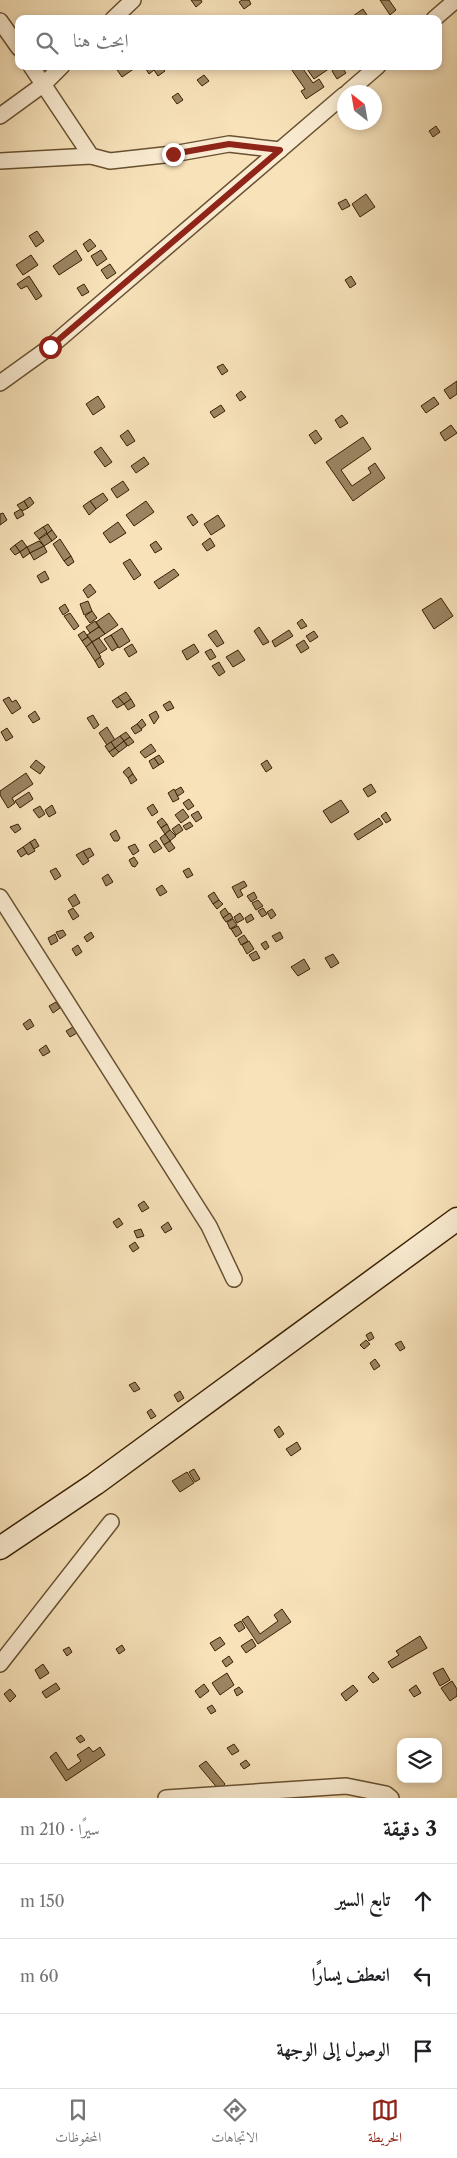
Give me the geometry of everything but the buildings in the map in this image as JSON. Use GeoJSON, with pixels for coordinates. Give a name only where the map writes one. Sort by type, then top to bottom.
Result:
{"type":"FeatureCollection","features":[{"type":"Feature","properties":{"kind":"main road"},"geometry":{"type":"LineString","coordinates":[[0,1548],[95,1484],[457,1220]]}},
{"type":"Feature","properties":{"kind":"street"},"geometry":{"type":"LineString","coordinates":[[118,11],[133,0]]}},
{"type":"Feature","properties":{"kind":"street"},"geometry":{"type":"LineString","coordinates":[[439,15],[456,0]]}},
{"type":"Feature","properties":{"kind":"street"},"geometry":{"type":"LineString","coordinates":[[0,21],[15,42]]}},
{"type":"Feature","properties":{"kind":"street"},"geometry":{"type":"LineString","coordinates":[[35,70],[91,156]]}},
{"type":"Feature","properties":{"kind":"street"},"geometry":{"type":"LineString","coordinates":[[0,116],[44,84],[58,70]]}},
{"type":"Feature","properties":{"kind":"street"},"geometry":{"type":"LineString","coordinates":[[356,85],[373,70]]}},
{"type":"Feature","properties":{"kind":"street"},"geometry":{"type":"LineString","coordinates":[[0,383],[50,347],[337,101]]}},
{"type":"Feature","properties":{"kind":"street"},"geometry":{"type":"LineString","coordinates":[[0,161],[91,156],[110,161],[173,154],[229,144],[280,150]]}},
{"type":"Feature","properties":{"kind":"street"},"geometry":{"type":"LineString","coordinates":[[0,898],[209,1226],[234,1279]]}},
{"type":"Feature","properties":{"kind":"street"},"geometry":{"type":"LineString","coordinates":[[0,1664],[111,1522]]}},
{"type":"Feature","properties":{"kind":"street"},"geometry":{"type":"LineString","coordinates":[[166,1798],[346,1786],[386,1794],[391,1798]]}},
{"type":"Feature","properties":{"kind":"route"},"geometry":{"type":"LineString","coordinates":[[50,347],[280,150],[229,144],[173,154]]}}]}
